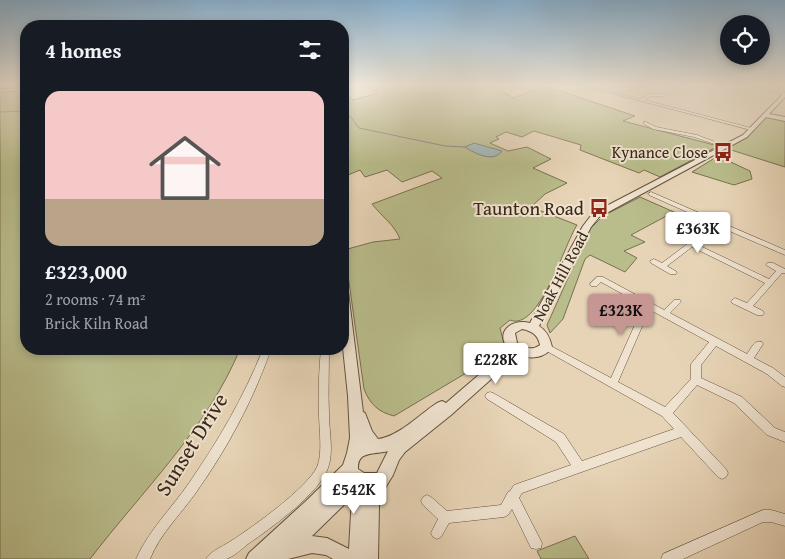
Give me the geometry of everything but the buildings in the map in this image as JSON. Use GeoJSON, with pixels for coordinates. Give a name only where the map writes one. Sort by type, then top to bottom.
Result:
{"type":"FeatureCollection","features":[{"type":"Feature","properties":{"kind":"street"},"geometry":{"type":"LineString","coordinates":[[687,112],[753,129]]}},
{"type":"Feature","properties":{"kind":"street","name":"Noak Hill Road"},"geometry":{"type":"LineString","coordinates":[[533,327],[587,226],[596,215],[726,147],[753,129],[769,112]]}},
{"type":"Feature","properties":{"kind":"street"},"geometry":{"type":"LineString","coordinates":[[766,115],[785,119]]}},
{"type":"Feature","properties":{"kind":"street"},"geometry":{"type":"LineString","coordinates":[[646,123],[655,128],[695,136],[726,147]]}},
{"type":"Feature","properties":{"kind":"street"},"geometry":{"type":"LineString","coordinates":[[651,194],[785,253]]}},
{"type":"Feature","properties":{"kind":"street"},"geometry":{"type":"LineString","coordinates":[[662,266],[719,224]]}},
{"type":"Feature","properties":{"kind":"street"},"geometry":{"type":"LineString","coordinates":[[692,245],[770,282]]}},
{"type":"Feature","properties":{"kind":"street"},"geometry":{"type":"LineString","coordinates":[[654,262],[673,272]]}},
{"type":"Feature","properties":{"kind":"street"},"geometry":{"type":"LineString","coordinates":[[748,307],[770,282],[783,271],[770,265]]}},
{"type":"Feature","properties":{"kind":"street"},"geometry":{"type":"LineString","coordinates":[[601,279],[749,359],[770,371],[785,383]]}},
{"type":"Feature","properties":{"kind":"street"},"geometry":{"type":"LineString","coordinates":[[735,301],[760,313]]}},
{"type":"Feature","properties":{"kind":"street"},"geometry":{"type":"LineString","coordinates":[[664,314],[677,302]]}},
{"type":"Feature","properties":{"kind":"street"},"geometry":{"type":"LineString","coordinates":[[613,383],[640,320],[653,308]]}},
{"type":"Feature","properties":{"kind":"street","name":"Noak Hill Road"},"geometry":{"type":"LineString","coordinates":[[516,326],[533,327],[546,339],[546,347],[536,354],[516,350],[509,342],[509,332],[516,326]]}},
{"type":"Feature","properties":{"kind":"street"},"geometry":{"type":"LineString","coordinates":[[666,413],[696,380],[696,364],[715,341]]}},
{"type":"Feature","properties":{"kind":"street"},"geometry":{"type":"LineString","coordinates":[[749,359],[759,344]]}},
{"type":"Feature","properties":{"kind":"street"},"geometry":{"type":"LineString","coordinates":[[349,345],[355,396],[357,438],[357,559]]}},
{"type":"Feature","properties":{"kind":"street"},"geometry":{"type":"LineString","coordinates":[[546,347],[666,413],[722,473]]}},
{"type":"Feature","properties":{"kind":"street"},"geometry":{"type":"LineString","coordinates":[[369,559],[371,506],[380,480],[388,470],[389,464],[400,447],[516,350]]}},
{"type":"Feature","properties":{"kind":"street","name":"Sunset Drive"},"geometry":{"type":"LineString","coordinates":[[143,558],[209,465],[239,411],[264,355]]}},
{"type":"Feature","properties":{"kind":"street"},"geometry":{"type":"LineString","coordinates":[[213,559],[224,555],[276,514],[318,477],[323,468],[325,450],[325,355]]}},
{"type":"Feature","properties":{"kind":"street"},"geometry":{"type":"LineString","coordinates":[[696,380],[738,400],[771,432],[785,436]]}},
{"type":"Feature","properties":{"kind":"street"},"geometry":{"type":"LineString","coordinates":[[355,396],[362,427],[375,447],[386,454],[389,464]]}},
{"type":"Feature","properties":{"kind":"street"},"geometry":{"type":"LineString","coordinates":[[490,396],[560,438],[579,467]]}},
{"type":"Feature","properties":{"kind":"street"},"geometry":{"type":"LineString","coordinates":[[279,556],[356,471],[364,447],[388,444],[441,407],[458,399]]}},
{"type":"Feature","properties":{"kind":"street"},"geometry":{"type":"LineString","coordinates":[[427,501],[445,517],[504,511],[518,489],[683,431]]}},
{"type":"Feature","properties":{"kind":"street"},"geometry":{"type":"LineString","coordinates":[[356,471],[368,484],[380,480]]}},
{"type":"Feature","properties":{"kind":"street"},"geometry":{"type":"LineString","coordinates":[[255,559],[312,507],[356,471]]}},
{"type":"Feature","properties":{"kind":"street"},"geometry":{"type":"LineString","coordinates":[[512,496],[536,543]]}},
{"type":"Feature","properties":{"kind":"street"},"geometry":{"type":"LineString","coordinates":[[668,559],[763,516],[772,516],[785,520]]}},
{"type":"Feature","properties":{"kind":"street"},"geometry":{"type":"LineString","coordinates":[[437,533],[445,517]]}},
{"type":"Feature","properties":{"kind":"street"},"geometry":{"type":"LineString","coordinates":[[279,556],[297,546],[311,544],[325,545],[338,550],[347,559]]}},
{"type":"Feature","properties":{"kind":"green space"},"geometry":{"type":"Polygon","coordinates":[[[0,112],[20,112],[20,355],[237,355],[210,406],[192,433],[90,559],[0,559],[0,112]]]}},
{"type":"Feature","properties":{"kind":"green space"},"geometry":{"type":"Polygon","coordinates":[[[349,112],[623,112],[635,116],[623,121],[718,146],[660,177],[644,170],[639,173],[580,150],[581,145],[534,131],[522,137],[506,132],[496,137],[499,139],[490,143],[508,151],[527,147],[551,159],[533,168],[567,183],[545,194],[531,207],[577,225],[541,300],[531,313],[521,320],[510,320],[500,328],[504,344],[499,351],[488,360],[394,416],[375,407],[364,389],[349,282],[349,249],[373,242],[400,239],[391,225],[372,204],[442,178],[432,171],[402,182],[387,170],[365,177],[360,170],[349,175],[349,112]]]}},
{"type":"Feature","properties":{"kind":"green space"},"geometry":{"type":"Polygon","coordinates":[[[768,115],[785,119],[785,167],[728,149],[750,133],[768,115]]]}},
{"type":"Feature","properties":{"kind":"green space"},"geometry":{"type":"Polygon","coordinates":[[[718,156],[750,171],[752,179],[734,185],[692,172],[718,156]]]}},
{"type":"Feature","properties":{"kind":"green space"},"geometry":{"type":"Polygon","coordinates":[[[640,197],[674,212],[631,235],[645,242],[624,251],[637,258],[625,272],[590,255],[585,259],[563,319],[550,333],[547,325],[590,229],[603,216],[640,197]]]}},
{"type":"Feature","properties":{"kind":"green space"},"geometry":{"type":"Polygon","coordinates":[[[575,536],[589,559],[541,559],[537,551],[575,536]]]}},
{"type":"Feature","properties":{"kind":"water"},"geometry":{"type":"Polygon","coordinates":[[[474,143],[502,151],[498,155],[489,157],[479,155],[465,147],[474,143]]]}},
{"type":"Feature","properties":{"kind":"waterway"},"geometry":{"type":"LineString","coordinates":[[349,116],[359,128],[445,146],[465,147]]}},
{"type":"Feature","properties":{"kind":"place","name":"Kynance Close"},"geometry":{"type":"Point","coordinates":[723,152]}},
{"type":"Feature","properties":{"kind":"place","name":"Taunton Road"},"geometry":{"type":"Point","coordinates":[599,208]}}]}
